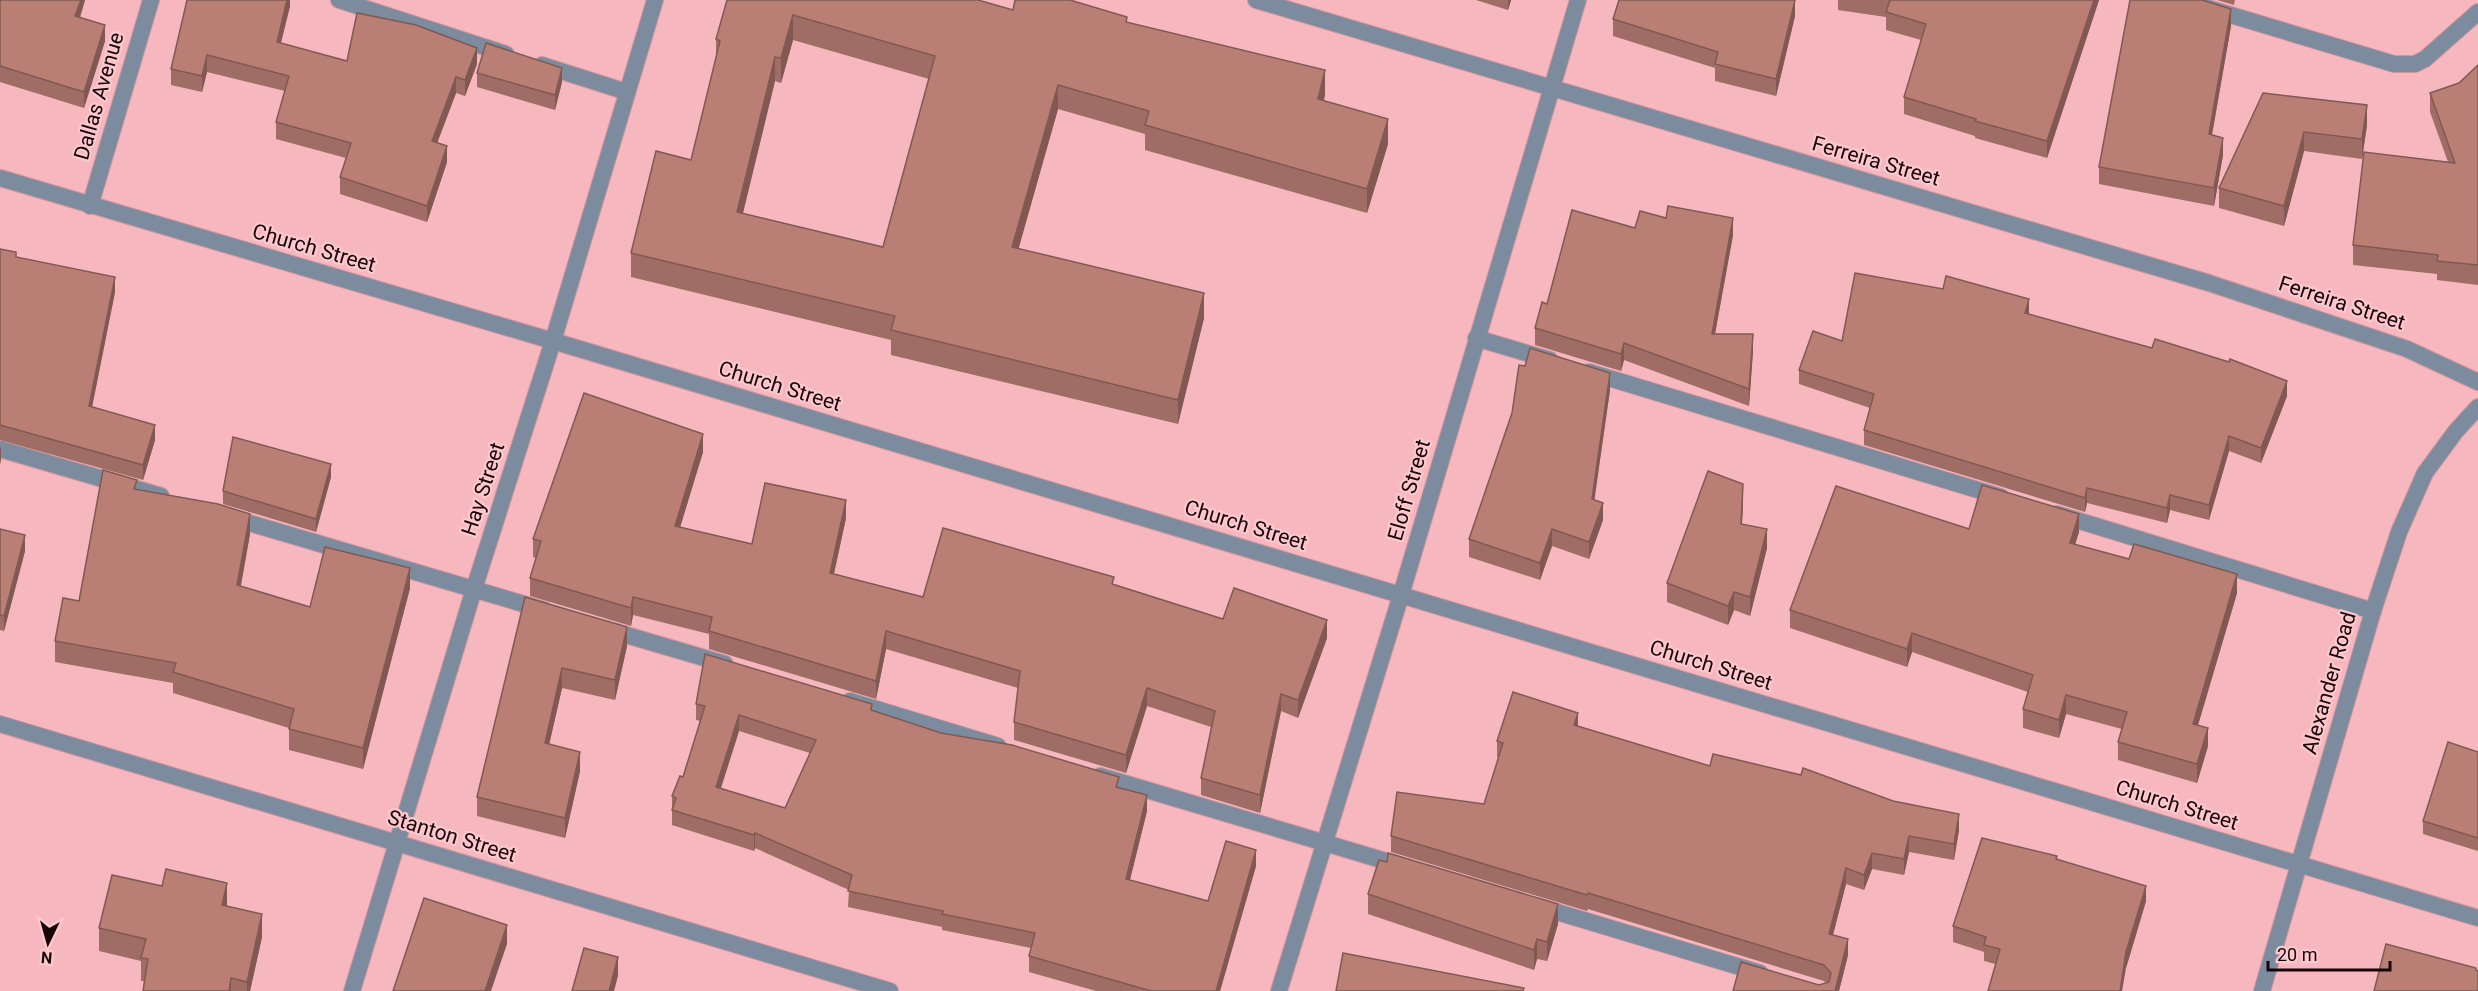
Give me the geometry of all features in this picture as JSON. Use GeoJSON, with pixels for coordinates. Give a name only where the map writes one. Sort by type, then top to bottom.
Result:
{"type":"FeatureCollection","features":[{"type":"Feature","properties":{"kind":"street","name":"Dallas Avenue"},"geometry":{"type":"LineString","coordinates":[[90,206],[151,0]]}},
{"type":"Feature","properties":{"kind":"street"},"geometry":{"type":"LineString","coordinates":[[339,0],[627,92]]}},
{"type":"Feature","properties":{"kind":"street","name":"Hay Street"},"geometry":{"type":"LineString","coordinates":[[352,991],[474,589],[553,341],[655,0]]}},
{"type":"Feature","properties":{"kind":"street","name":"Ferreira Street"},"geometry":{"type":"LineString","coordinates":[[1256,0],[2209,283],[2407,349],[2478,382]]}},
{"type":"Feature","properties":{"kind":"street","name":"Eloff Street"},"geometry":{"type":"LineString","coordinates":[[1279,991],[1401,595],[1578,0]]}},
{"type":"Feature","properties":{"kind":"street"},"geometry":{"type":"LineString","coordinates":[[2181,0],[2400,64],[2415,64],[2425,59],[2478,12]]}},
{"type":"Feature","properties":{"kind":"street","name":"Church Street"},"geometry":{"type":"LineString","coordinates":[[0,178],[553,341],[2478,918]]}},
{"type":"Feature","properties":{"kind":"street"},"geometry":{"type":"LineString","coordinates":[[1476,338],[2021,504]]}},
{"type":"Feature","properties":{"kind":"street","name":"Alexander Road"},"geometry":{"type":"LineString","coordinates":[[2262,991],[2373,610],[2399,532],[2426,473],[2456,431],[2478,407]]}},
{"type":"Feature","properties":{"kind":"street"},"geometry":{"type":"LineString","coordinates":[[0,449],[181,502]]}},
{"type":"Feature","properties":{"kind":"street"},"geometry":{"type":"LineString","coordinates":[[2044,510],[2373,610]]}},
{"type":"Feature","properties":{"kind":"street"},"geometry":{"type":"LineString","coordinates":[[214,512],[555,613]]}},
{"type":"Feature","properties":{"kind":"street"},"geometry":{"type":"LineString","coordinates":[[589,624],[739,668]]}},
{"type":"Feature","properties":{"kind":"street"},"geometry":{"type":"LineString","coordinates":[[831,696],[1014,751]]}},
{"type":"Feature","properties":{"kind":"street","name":"Stanton Street"},"geometry":{"type":"LineString","coordinates":[[0,724],[890,991]]}},
{"type":"Feature","properties":{"kind":"street"},"geometry":{"type":"LineString","coordinates":[[1083,771],[1426,873]]}},
{"type":"Feature","properties":{"kind":"street"},"geometry":{"type":"LineString","coordinates":[[1516,900],[1776,978]]}},
{"type":"Feature","properties":{"kind":"building"},"geometry":{"type":"Polygon","coordinates":[[[0,0],[81,0],[75,16],[105,25],[84,92],[0,66],[0,0]]]}},
{"type":"Feature","properties":{"kind":"building"},"geometry":{"type":"Polygon","coordinates":[[[187,0],[287,0],[277,42],[347,61],[357,13],[416,25],[477,48],[465,80],[456,77],[432,141],[447,146],[427,206],[340,177],[351,143],[276,122],[289,76],[207,55],[202,76],[171,69],[187,0]]]}},
{"type":"Feature","properties":{"kind":"building"},"geometry":{"type":"Polygon","coordinates":[[[727,0],[978,0],[1013,10],[1015,0],[1070,0],[1127,17],[1126,22],[1325,70],[1318,99],[1388,119],[1367,189],[1145,125],[1149,111],[1058,85],[1012,247],[1204,293],[1178,400],[891,330],[895,316],[631,253],[656,151],[691,160],[720,41],[716,39],[727,0]],[[793,15],[781,58],[775,57],[737,212],[883,247],[935,56],[793,15]]]}},
{"type":"Feature","properties":{"kind":"building"},"geometry":{"type":"Polygon","coordinates":[[[1619,0],[1795,0],[1776,79],[1715,64],[1718,52],[1613,19],[1619,0]]]}},
{"type":"Feature","properties":{"kind":"building"},"geometry":{"type":"Polygon","coordinates":[[[1890,0],[2094,0],[2047,141],[1975,121],[1976,119],[1904,97],[1926,24],[1886,12],[1890,0]]]}},
{"type":"Feature","properties":{"kind":"building"},"geometry":{"type":"Polygon","coordinates":[[[2130,0],[2202,0],[2231,9],[2209,134],[2223,138],[2214,188],[2099,167],[2130,0]]]}},
{"type":"Feature","properties":{"kind":"building"},"geometry":{"type":"Polygon","coordinates":[[[486,43],[562,68],[555,95],[477,73],[486,43]]]}},
{"type":"Feature","properties":{"kind":"building"},"geometry":{"type":"Polygon","coordinates":[[[2478,65],[2478,265],[2437,261],[2438,255],[2353,245],[2364,152],[2455,163],[2430,93],[2459,83],[2478,65]]]}},
{"type":"Feature","properties":{"kind":"building"},"geometry":{"type":"Polygon","coordinates":[[[2263,93],[2367,105],[2362,139],[2304,132],[2284,206],[2219,188],[2263,93]]]}},
{"type":"Feature","properties":{"kind":"building"},"geometry":{"type":"Polygon","coordinates":[[[1668,206],[1733,218],[1712,334],[1753,334],[1749,389],[1624,343],[1621,354],[1535,328],[1542,302],[1547,304],[1572,210],[1635,228],[1640,211],[1666,218],[1668,206]]]}},
{"type":"Feature","properties":{"kind":"building"},"geometry":{"type":"Polygon","coordinates":[[[0,249],[16,252],[16,257],[115,277],[89,406],[155,425],[143,465],[0,425],[0,249]]]}},
{"type":"Feature","properties":{"kind":"building"},"geometry":{"type":"Polygon","coordinates":[[[1855,273],[1943,289],[1946,276],[2029,299],[2025,313],[2152,348],[2155,339],[2229,362],[2230,359],[2287,381],[2261,448],[2229,436],[2209,505],[2170,495],[2167,508],[2087,488],[2085,498],[1864,430],[1874,394],[1799,370],[1813,331],[1842,341],[1855,273]]]}},
{"type":"Feature","properties":{"kind":"building"},"geometry":{"type":"Polygon","coordinates":[[[1530,348],[1610,373],[1592,499],[1603,503],[1589,542],[1552,529],[1540,563],[1469,539],[1512,413],[1519,365],[1525,366],[1530,348]]]}},
{"type":"Feature","properties":{"kind":"building"},"geometry":{"type":"Polygon","coordinates":[[[584,393],[703,434],[675,526],[752,544],[765,483],[846,500],[830,573],[923,597],[943,528],[1114,577],[1112,584],[1223,619],[1234,588],[1327,620],[1298,700],[1281,694],[1260,795],[1201,778],[1215,711],[1147,688],[1126,755],[1014,722],[1020,671],[886,631],[876,681],[709,631],[712,617],[633,597],[631,608],[530,578],[541,541],[533,539],[584,393]]]}},
{"type":"Feature","properties":{"kind":"building"},"geometry":{"type":"Polygon","coordinates":[[[233,437],[331,464],[316,519],[223,491],[233,437]]]}},
{"type":"Feature","properties":{"kind":"building"},"geometry":{"type":"Polygon","coordinates":[[[103,470],[137,480],[134,489],[218,504],[250,514],[237,585],[310,607],[325,547],[410,568],[363,748],[289,729],[294,709],[173,672],[176,663],[55,641],[63,598],[79,601],[103,470]]]}},
{"type":"Feature","properties":{"kind":"building"},"geometry":{"type":"Polygon","coordinates":[[[1708,471],[1743,484],[1741,524],[1767,529],[1750,597],[1734,592],[1728,606],[1667,583],[1708,471]]]}},
{"type":"Feature","properties":{"kind":"building"},"geometry":{"type":"Polygon","coordinates":[[[1982,485],[2079,514],[2070,543],[2129,559],[2134,544],[2237,574],[2193,724],[2208,728],[2197,764],[2118,742],[2127,712],[2066,695],[2059,720],[2023,709],[2033,675],[1912,633],[1907,649],[1790,610],[1836,486],[1969,529],[1982,485]]]}},
{"type":"Feature","properties":{"kind":"building"},"geometry":{"type":"Polygon","coordinates":[[[0,529],[25,535],[4,616],[0,615],[0,529]]]}},
{"type":"Feature","properties":{"kind":"building"},"geometry":{"type":"Polygon","coordinates":[[[525,597],[627,627],[615,680],[562,668],[545,743],[580,752],[565,818],[477,797],[525,597]]]}},
{"type":"Feature","properties":{"kind":"building"},"geometry":{"type":"Polygon","coordinates":[[[705,654],[872,704],[871,710],[941,733],[1012,745],[1119,777],[1116,787],[1147,795],[1126,879],[1208,901],[1226,841],[1256,850],[1216,991],[1151,991],[1029,956],[1035,933],[942,914],[943,911],[848,891],[852,875],[755,833],[754,835],[672,810],[676,798],[672,796],[680,776],[683,777],[705,706],[696,704],[705,654]],[[739,715],[716,787],[785,808],[816,740],[739,715]]]}},
{"type":"Feature","properties":{"kind":"building"},"geometry":{"type":"Polygon","coordinates":[[[1513,692],[1578,713],[1574,725],[1710,766],[1713,754],[1801,775],[1803,768],[1893,801],[1959,814],[1954,844],[1909,836],[1904,859],[1872,853],[1864,875],[1846,868],[1829,934],[1848,939],[1835,991],[1733,991],[1741,962],[1819,985],[1829,982],[1831,973],[1824,965],[1391,836],[1397,792],[1484,804],[1503,743],[1497,741],[1513,692]]]}},
{"type":"Feature","properties":{"kind":"building"},"geometry":{"type":"Polygon","coordinates":[[[2448,742],[2478,752],[2478,838],[2423,821],[2448,742]]]}},
{"type":"Feature","properties":{"kind":"building"},"geometry":{"type":"Polygon","coordinates":[[[1982,838],[2057,856],[2056,859],[2146,886],[2126,952],[2120,991],[1988,991],[2000,949],[1984,945],[1986,937],[1953,926],[1982,838]]]}},
{"type":"Feature","properties":{"kind":"building"},"geometry":{"type":"Polygon","coordinates":[[[1388,853],[1558,904],[1547,942],[1537,939],[1534,950],[1368,894],[1379,860],[1387,862],[1388,853]]]}},
{"type":"Feature","properties":{"kind":"building"},"geometry":{"type":"Polygon","coordinates":[[[166,869],[227,883],[222,905],[262,914],[247,982],[231,978],[229,991],[143,991],[148,959],[141,958],[146,939],[99,928],[112,875],[162,886],[166,869]]]}},
{"type":"Feature","properties":{"kind":"building"},"geometry":{"type":"Polygon","coordinates":[[[424,898],[507,925],[485,991],[393,991],[424,898]]]}},
{"type":"Feature","properties":{"kind":"building"},"geometry":{"type":"Polygon","coordinates":[[[2386,944],[2476,968],[2478,991],[2374,991],[2386,944]]]}},
{"type":"Feature","properties":{"kind":"building"},"geometry":{"type":"Polygon","coordinates":[[[584,948],[618,957],[609,991],[572,991],[584,948]]]}},
{"type":"Feature","properties":{"kind":"building"},"geometry":{"type":"Polygon","coordinates":[[[1343,953],[1524,988],[1523,991],[1336,991],[1343,953]]]}}]}
